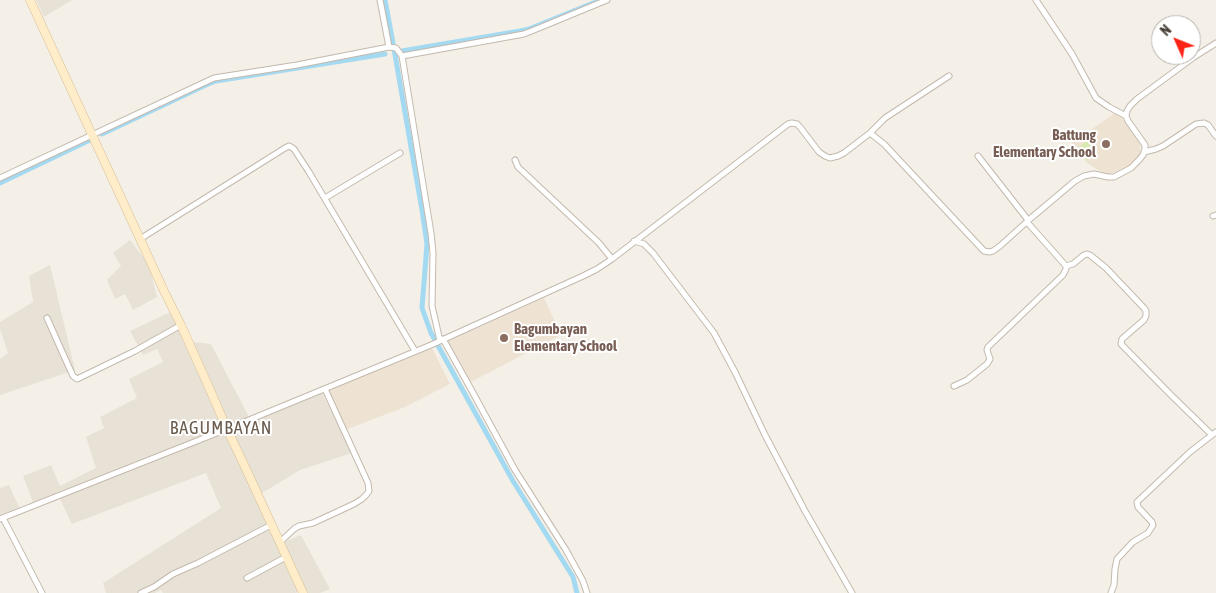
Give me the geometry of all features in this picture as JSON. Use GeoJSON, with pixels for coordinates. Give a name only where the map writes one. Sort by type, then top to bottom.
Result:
{"type":"FeatureCollection","features":[{"type":"Feature","properties":{"kind":"main road"},"geometry":{"type":"LineString","coordinates":[[30,0],[303,593]]}},
{"type":"Feature","properties":{"kind":"street"},"geometry":{"type":"LineString","coordinates":[[380,0],[389,47]]}},
{"type":"Feature","properties":{"kind":"street"},"geometry":{"type":"LineString","coordinates":[[402,56],[524,34],[606,0]]}},
{"type":"Feature","properties":{"kind":"street"},"geometry":{"type":"LineString","coordinates":[[1036,0],[1072,54],[1096,98],[1126,116]]}},
{"type":"Feature","properties":{"kind":"street"},"geometry":{"type":"LineString","coordinates":[[870,133],[884,144],[984,251],[989,252],[996,250],[1075,181],[1084,176],[1094,174],[1114,177],[1130,168],[1139,160],[1144,152],[1145,145],[1126,116],[1130,106],[1194,57],[1216,43]]}},
{"type":"Feature","properties":{"kind":"street"},"geometry":{"type":"LineString","coordinates":[[0,178],[214,78],[297,65],[389,47],[396,48],[402,56],[431,233],[433,253],[432,306],[441,341],[472,390],[515,470],[566,550],[587,593]]}},
{"type":"Feature","properties":{"kind":"street"},"geometry":{"type":"LineString","coordinates":[[42,593],[1,518],[416,352],[566,284],[597,269],[612,259],[788,124],[796,124],[800,127],[819,152],[825,156],[830,158],[838,156],[870,133],[885,118],[949,76]]}},
{"type":"Feature","properties":{"kind":"street"},"geometry":{"type":"LineString","coordinates":[[1144,152],[1163,146],[1196,124],[1204,123],[1208,125],[1216,136]]}},
{"type":"Feature","properties":{"kind":"street"},"geometry":{"type":"LineString","coordinates":[[140,239],[291,146],[325,198],[416,352]]}},
{"type":"Feature","properties":{"kind":"street"},"geometry":{"type":"LineString","coordinates":[[325,198],[400,153]]}},
{"type":"Feature","properties":{"kind":"street"},"geometry":{"type":"LineString","coordinates":[[978,156],[1027,221],[1066,266]]}},
{"type":"Feature","properties":{"kind":"street"},"geometry":{"type":"LineString","coordinates":[[515,160],[518,167],[599,243],[612,259]]}},
{"type":"Feature","properties":{"kind":"street"},"geometry":{"type":"LineString","coordinates":[[642,235],[644,244]]}},
{"type":"Feature","properties":{"kind":"street"},"geometry":{"type":"LineString","coordinates":[[634,241],[644,244],[653,253],[714,333],[805,511],[852,593]]}},
{"type":"Feature","properties":{"kind":"street"},"geometry":{"type":"LineString","coordinates":[[1066,266],[1073,264],[1084,255],[1090,255],[1106,268],[1144,308],[1146,311],[1144,320],[1122,340],[1121,344],[1156,380],[1214,433],[1190,452],[1137,502],[1138,507],[1153,525],[1148,533],[1133,542],[1117,559],[1114,585],[1111,593]]}},
{"type":"Feature","properties":{"kind":"street"},"geometry":{"type":"LineString","coordinates":[[954,386],[968,380],[986,364],[990,358],[987,350],[988,347],[1063,274],[1066,266]]}},
{"type":"Feature","properties":{"kind":"street"},"geometry":{"type":"LineString","coordinates":[[47,318],[73,376],[77,379],[135,351],[181,325]]}},
{"type":"Feature","properties":{"kind":"street"},"geometry":{"type":"LineString","coordinates":[[280,542],[294,529],[362,500],[369,491],[368,483],[325,389]]}},
{"type":"Feature","properties":{"kind":"street"},"geometry":{"type":"LineString","coordinates":[[141,593],[154,587],[172,574],[229,548],[271,525]]}},
{"type":"Feature","properties":{"kind":"street"},"geometry":{"type":"LineString","coordinates":[[247,578],[286,557]]}},
{"type":"Feature","properties":{"kind":"shaded area"},"geometry":{"type":"Polygon","coordinates":[[[36,0],[72,0],[44,17],[36,0]]]}},
{"type":"Feature","properties":{"kind":"shaded area","name":"Battung Elementary School"},"geometry":{"type":"Polygon","coordinates":[[[1115,113],[1122,118],[1140,144],[1140,153],[1138,158],[1130,165],[1109,174],[1103,173],[1088,164],[1072,143],[1115,113]]]}},
{"type":"Feature","properties":{"kind":"shaded area"},"geometry":{"type":"Polygon","coordinates":[[[130,240],[149,265],[157,297],[133,310],[125,294],[115,299],[107,280],[121,266],[113,253],[130,240]]]}},
{"type":"Feature","properties":{"kind":"shaded area"},"geometry":{"type":"Polygon","coordinates":[[[50,265],[75,370],[0,395],[0,359],[8,353],[0,329],[0,322],[33,302],[29,276],[50,265]]]}},
{"type":"Feature","properties":{"kind":"shaded area","name":"Bagumbayan Elementary School"},"geometry":{"type":"Polygon","coordinates":[[[544,298],[561,335],[471,382],[446,342],[544,298]]]}},
{"type":"Feature","properties":{"kind":"shaded area"},"geometry":{"type":"Polygon","coordinates":[[[177,309],[193,342],[211,344],[251,421],[322,393],[352,453],[300,470],[262,493],[284,542],[301,535],[330,589],[320,593],[308,593],[305,588],[296,593],[163,593],[161,590],[155,593],[106,593],[103,583],[221,508],[206,473],[72,524],[60,499],[35,508],[23,476],[51,465],[60,486],[96,468],[86,437],[104,428],[100,417],[137,398],[129,379],[163,362],[157,349],[143,355],[130,331],[177,309]]]}},
{"type":"Feature","properties":{"kind":"shaded area"},"geometry":{"type":"Polygon","coordinates":[[[432,348],[450,384],[405,407],[345,430],[327,391],[432,348]]]}},
{"type":"Feature","properties":{"kind":"shaded area"},"geometry":{"type":"Polygon","coordinates":[[[9,485],[22,513],[0,521],[0,488],[9,485]]]}},
{"type":"Feature","properties":{"kind":"green space"},"geometry":{"type":"Polygon","coordinates":[[[1087,141],[1096,153],[1087,160],[1078,148],[1087,141]]]}},
{"type":"Feature","properties":{"kind":"waterway"},"geometry":{"type":"LineString","coordinates":[[385,0],[393,43]]}},
{"type":"Feature","properties":{"kind":"waterway"},"geometry":{"type":"LineString","coordinates":[[402,51],[529,29],[596,2]]}},
{"type":"Feature","properties":{"kind":"waterway"},"geometry":{"type":"LineString","coordinates":[[394,49],[427,244],[422,308],[431,333],[513,481],[573,577],[577,593]]}},
{"type":"Feature","properties":{"kind":"waterway"},"geometry":{"type":"LineString","coordinates":[[102,134],[216,81],[385,54]]}},
{"type":"Feature","properties":{"kind":"waterway"},"geometry":{"type":"LineString","coordinates":[[0,183],[90,140]]}},
{"type":"Feature","properties":{"kind":"place","name":"Battung Elementary School"},"geometry":{"type":"Point","coordinates":[1106,144]}},
{"type":"Feature","properties":{"kind":"place","name":"Bagumbayan Elementary School"},"geometry":{"type":"Point","coordinates":[504,338]}},
{"type":"Feature","properties":{"kind":"district","name":"BAGUMBAYAN"},"geometry":{"type":"Point","coordinates":[221,428]}}]}
